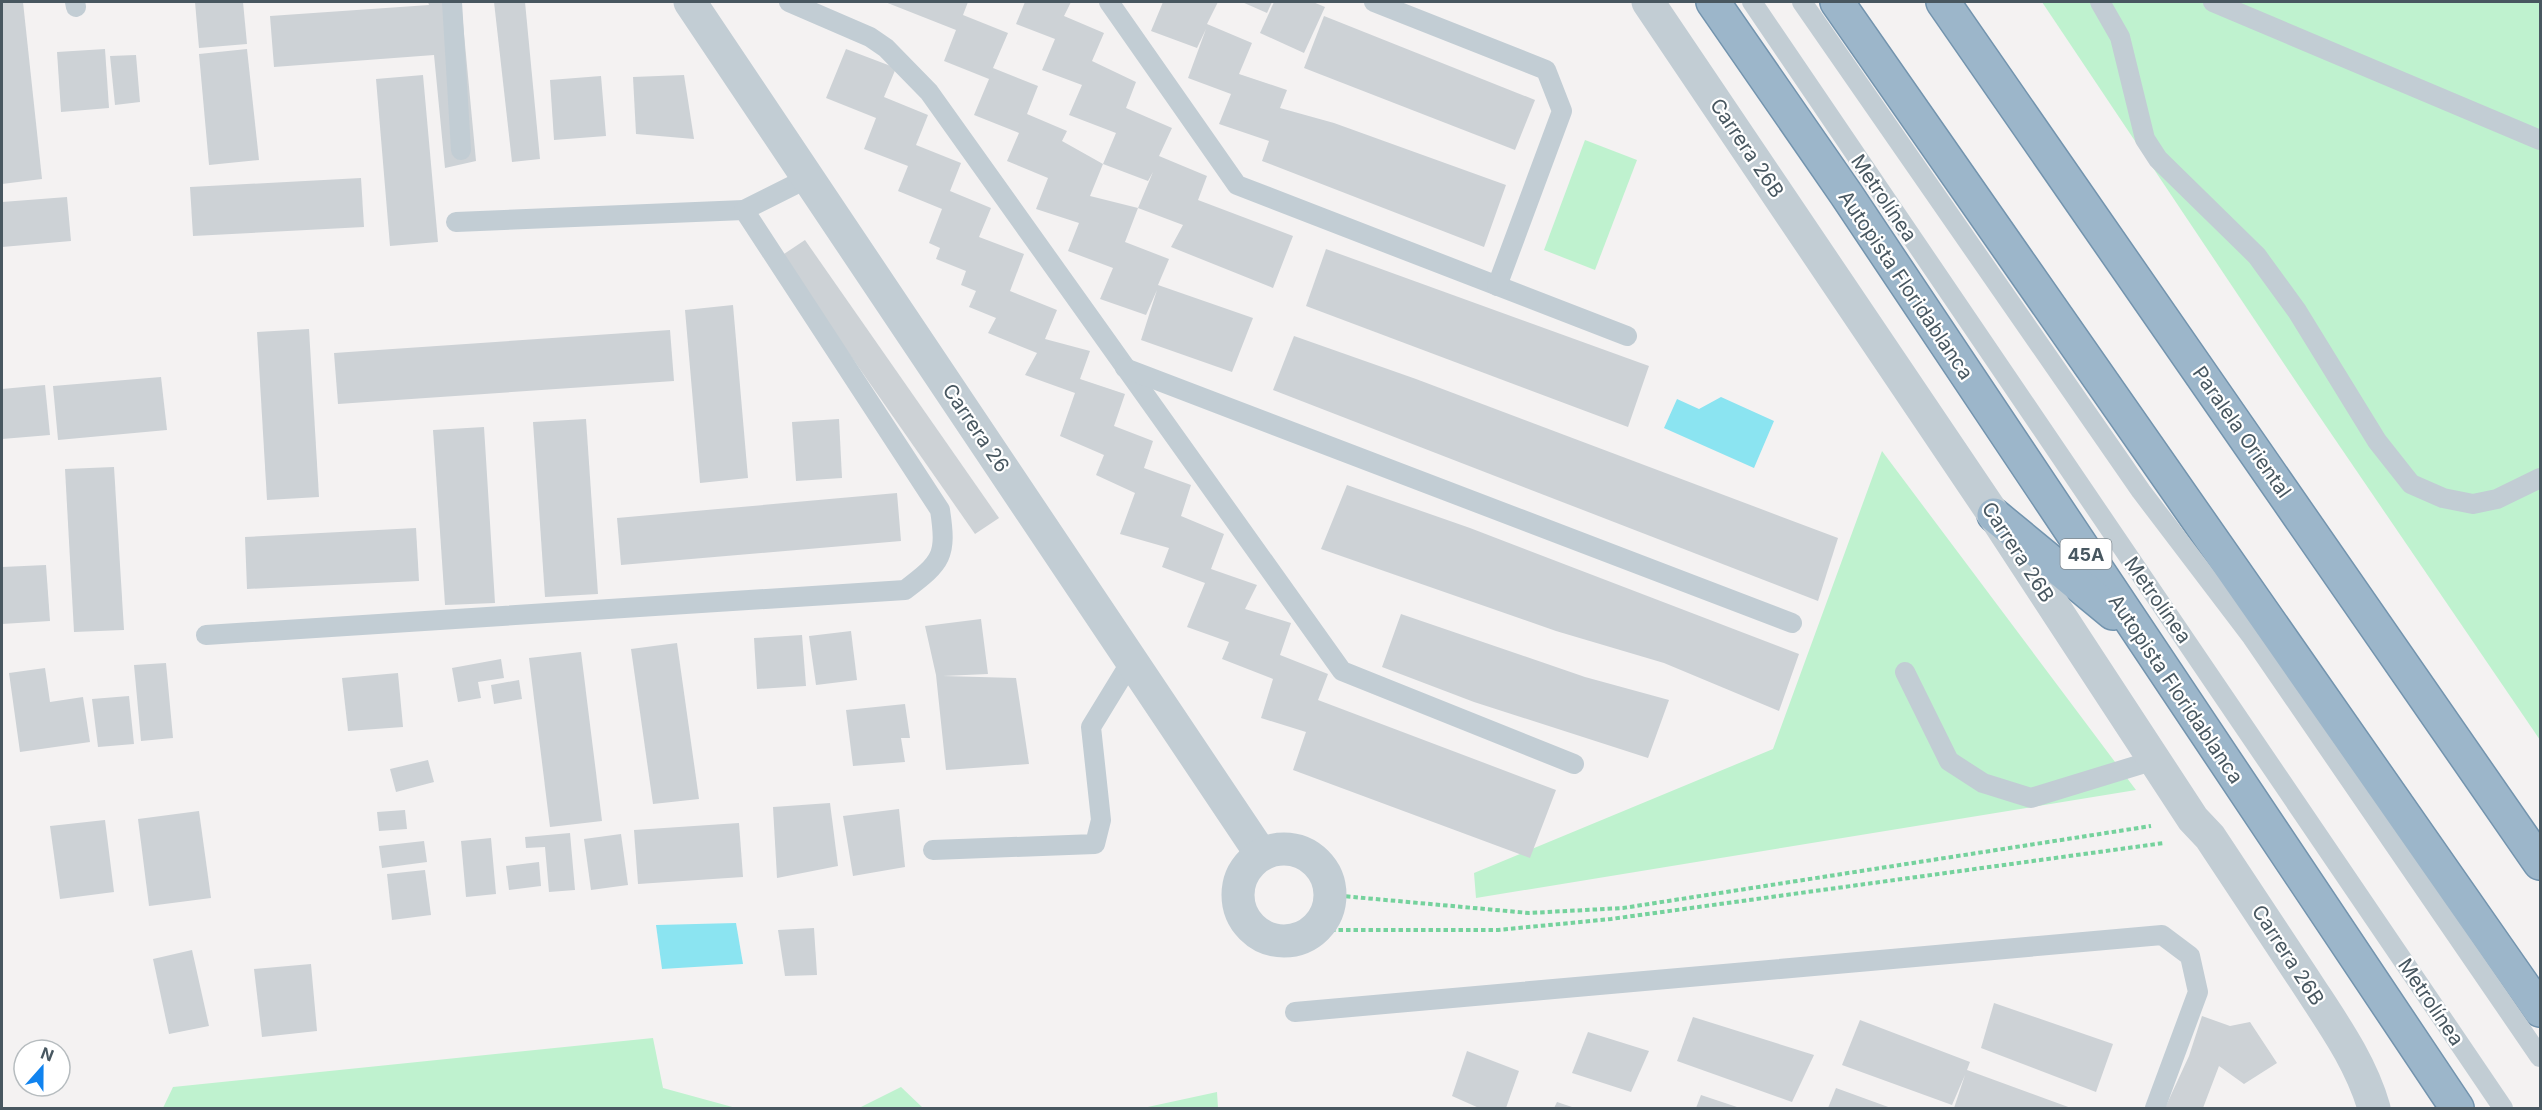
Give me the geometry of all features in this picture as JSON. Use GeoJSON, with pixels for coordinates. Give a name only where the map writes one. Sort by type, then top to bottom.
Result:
{"type":"FeatureCollection","features":[{"type":"Feature","properties":{"kind":"highway","name":"Autopista Floridablanca"},"geometry":{"type":"LineString","coordinates":[[1713,2],[1846,194],[2457,1108]]}},
{"type":"Feature","properties":{"kind":"highway"},"geometry":{"type":"LineString","coordinates":[[1837,2],[2541,1010]]}},
{"type":"Feature","properties":{"kind":"highway","name":"Paralela Oriental"},"geometry":{"type":"LineString","coordinates":[[1943,2],[2541,864]]}},
{"type":"Feature","properties":{"kind":"highway"},"geometry":{"type":"LineString","coordinates":[[1994,515],[2140,634]]}},
{"type":"Feature","properties":{"kind":"street","name":"Carrera 26"},"geometry":{"type":"LineString","coordinates":[[690,2],[1261,854]]}},
{"type":"Feature","properties":{"kind":"street","name":"Carrera 26B"},"geometry":{"type":"LineString","coordinates":[[1648,2],[1994,515],[2155,760],[2355,1057],[2367,1083],[2374,1108]]}},
{"type":"Feature","properties":{"kind":"street"},"geometry":{"type":"LineString","coordinates":[[1279,848],[1299,850],[1316,861],[1328,876],[1331,895],[1327,914],[1316,930],[1299,940],[1279,942],[1261,935],[1246,922],[1238,904],[1238,885],[1246,867],[1261,854],[1279,848]]}},
{"type":"Feature","properties":{"kind":"lane"},"geometry":{"type":"LineString","coordinates":[[452,2],[461,150]]}},
{"type":"Feature","properties":{"kind":"lane"},"geometry":{"type":"LineString","coordinates":[[789,2],[870,37],[886,48],[922,85],[1341,670],[1574,764]]}},
{"type":"Feature","properties":{"kind":"lane"},"geometry":{"type":"LineString","coordinates":[[1109,2],[1237,185],[1627,336]]}},
{"type":"Feature","properties":{"kind":"lane"},"geometry":{"type":"LineString","coordinates":[[1374,2],[1407,9],[1546,70],[1562,111],[1497,286]]}},
{"type":"Feature","properties":{"kind":"lane","name":"Metrolínea"},"geometry":{"type":"LineString","coordinates":[[1752,2],[2004,378],[2194,652],[2503,1108]]}},
{"type":"Feature","properties":{"kind":"lane"},"geometry":{"type":"LineString","coordinates":[[1802,2],[2141,491],[2252,637],[2541,1058]]}},
{"type":"Feature","properties":{"kind":"lane"},"geometry":{"type":"LineString","coordinates":[[2100,2],[2120,37],[2145,139],[2158,159],[2233,231],[2263,264],[2297,311],[2377,441],[2411,484],[2443,498],[2473,504],[2497,499],[2541,478]]}},
{"type":"Feature","properties":{"kind":"lane"},"geometry":{"type":"LineString","coordinates":[[2213,2],[2541,140]]}},
{"type":"Feature","properties":{"kind":"lane"},"geometry":{"type":"LineString","coordinates":[[456,222],[744,210],[808,178]]}},
{"type":"Feature","properties":{"kind":"lane"},"geometry":{"type":"LineString","coordinates":[[206,635],[905,590],[934,568],[944,539],[940,510],[744,210]]}},
{"type":"Feature","properties":{"kind":"lane"},"geometry":{"type":"LineString","coordinates":[[1125,368],[1792,623]]}},
{"type":"Feature","properties":{"kind":"lane"},"geometry":{"type":"LineString","coordinates":[[933,850],[1095,844],[1101,820],[1091,727],[1132,660]]}},
{"type":"Feature","properties":{"kind":"lane"},"geometry":{"type":"LineString","coordinates":[[1905,672],[1949,761],[1983,783],[2031,798],[2155,760]]}},
{"type":"Feature","properties":{"kind":"lane"},"geometry":{"type":"LineString","coordinates":[[1295,1012],[2162,935],[2190,956],[2198,992],[2155,1108]]}},
{"type":"Feature","properties":{"kind":"path"},"geometry":{"type":"LineString","coordinates":[[1331,895],[1528,913],[1623,908],[2201,828]]}},
{"type":"Feature","properties":{"kind":"path"},"geometry":{"type":"LineString","coordinates":[[1316,930],[1498,930],[1600,920],[2201,828]]}},
{"type":"Feature","properties":{"kind":"green space"},"geometry":{"type":"Polygon","coordinates":[[[2042,2],[2540,2],[2540,740],[2313,407],[2042,2]]]}},
{"type":"Feature","properties":{"kind":"green space"},"geometry":{"type":"Polygon","coordinates":[[[1585,140],[1637,160],[1595,270],[1544,250],[1585,140]]]}},
{"type":"Feature","properties":{"kind":"green space"},"geometry":{"type":"Polygon","coordinates":[[[1882,451],[2136,790],[1476,898],[1474,873],[1773,749],[1882,451]]]}},
{"type":"Feature","properties":{"kind":"green space"},"geometry":{"type":"Polygon","coordinates":[[[653,1038],[663,1088],[736,1108],[163,1108],[173,1087],[653,1038]]]}},
{"type":"Feature","properties":{"kind":"green space"},"geometry":{"type":"Polygon","coordinates":[[[901,1087],[923,1108],[859,1108],[901,1087]]]}},
{"type":"Feature","properties":{"kind":"green space"},"geometry":{"type":"Polygon","coordinates":[[[1217,1092],[1218,1108],[1143,1108],[1217,1092]]]}},
{"type":"Feature","properties":{"kind":"water"},"geometry":{"type":"Polygon","coordinates":[[[1721,397],[1774,421],[1754,468],[1664,428],[1677,399],[1699,409],[1721,397]]]}},
{"type":"Feature","properties":{"kind":"water"},"geometry":{"type":"Polygon","coordinates":[[[736,923],[743,964],[662,969],[656,925],[736,923]]]}},
{"type":"Feature","properties":{"kind":"building"},"geometry":{"type":"Polygon","coordinates":[[[2,2],[23,2],[42,179],[2,184],[2,2]]]}},
{"type":"Feature","properties":{"kind":"building"},"geometry":{"type":"Polygon","coordinates":[[[195,2],[243,2],[247,44],[199,48],[195,2]]]}},
{"type":"Feature","properties":{"kind":"building"},"geometry":{"type":"Polygon","coordinates":[[[428,2],[461,2],[476,161],[445,168],[434,55],[274,67],[270,16],[429,5],[428,2]]]}},
{"type":"Feature","properties":{"kind":"building"},"geometry":{"type":"Polygon","coordinates":[[[494,2],[525,2],[540,159],[512,162],[494,2]]]}},
{"type":"Feature","properties":{"kind":"building"},"geometry":{"type":"Polygon","coordinates":[[[885,2],[968,2],[963,15],[1008,33],[993,68],[1038,86],[1027,114],[1067,131],[1062,141],[1103,164],[1090,196],[1138,208],[1125,242],[1169,259],[1158,285],[1253,318],[1232,372],[1141,340],[1157,290],[1146,315],[1100,299],[1113,268],[1068,251],[1079,223],[1036,209],[1048,178],[1007,161],[1019,133],[974,115],[989,79],[944,61],[956,30],[885,2]]]}},
{"type":"Feature","properties":{"kind":"building"},"geometry":{"type":"Polygon","coordinates":[[[1025,2],[1071,2],[1064,16],[1104,33],[1092,61],[1136,82],[1126,108],[1172,128],[1159,156],[1207,176],[1198,200],[1293,236],[1273,288],[1171,247],[1183,225],[1138,208],[1153,172],[1148,181],[1103,164],[1116,133],[1069,115],[1082,85],[1042,70],[1055,39],[1016,24],[1025,2]]]}},
{"type":"Feature","properties":{"kind":"building"},"geometry":{"type":"Polygon","coordinates":[[[1163,2],[1218,2],[1207,24],[1252,43],[1239,74],[1287,90],[1280,108],[1334,123],[1506,185],[1484,247],[1262,161],[1269,141],[1219,124],[1231,94],[1188,78],[1206,29],[1197,48],[1151,31],[1163,2]]]}},
{"type":"Feature","properties":{"kind":"building"},"geometry":{"type":"Polygon","coordinates":[[[1242,2],[1272,2],[1267,13],[1242,2]]]}},
{"type":"Feature","properties":{"kind":"building"},"geometry":{"type":"Polygon","coordinates":[[[1274,2],[1313,2],[1325,7],[1304,53],[1260,33],[1274,2]]]}},
{"type":"Feature","properties":{"kind":"building"},"geometry":{"type":"Polygon","coordinates":[[[1324,16],[1535,100],[1515,150],[1304,68],[1324,16]]]}},
{"type":"Feature","properties":{"kind":"building"},"geometry":{"type":"Polygon","coordinates":[[[105,49],[109,108],[61,112],[57,52],[105,49]]]}},
{"type":"Feature","properties":{"kind":"building"},"geometry":{"type":"Polygon","coordinates":[[[247,49],[259,160],[209,165],[199,54],[247,49]]]}},
{"type":"Feature","properties":{"kind":"building"},"geometry":{"type":"Polygon","coordinates":[[[846,49],[896,68],[884,97],[928,115],[916,145],[961,163],[950,191],[991,208],[979,237],[1024,254],[1010,291],[1057,310],[1045,339],[1090,351],[1080,379],[1125,394],[1114,426],[1153,441],[1144,468],[1191,485],[1181,516],[1224,534],[1211,569],[1257,585],[1245,609],[1291,623],[1280,655],[1328,674],[1318,700],[1556,790],[1530,858],[1293,770],[1306,732],[1261,718],[1273,679],[1222,659],[1229,642],[1187,627],[1205,583],[1162,567],[1169,548],[1120,534],[1135,493],[1096,475],[1104,455],[1060,436],[1075,393],[1025,375],[1037,353],[988,333],[996,318],[969,307],[976,291],[961,285],[966,271],[936,259],[940,248],[929,243],[942,209],[898,191],[908,166],[864,149],[876,118],[826,98],[846,49]]]}},
{"type":"Feature","properties":{"kind":"building"},"geometry":{"type":"Polygon","coordinates":[[[136,55],[140,102],[115,105],[110,56],[136,55]]]}},
{"type":"Feature","properties":{"kind":"building"},"geometry":{"type":"Polygon","coordinates":[[[423,75],[438,242],[390,246],[376,79],[423,75]]]}},
{"type":"Feature","properties":{"kind":"building"},"geometry":{"type":"Polygon","coordinates":[[[684,75],[694,139],[636,134],[633,77],[684,75]]]}},
{"type":"Feature","properties":{"kind":"building"},"geometry":{"type":"Polygon","coordinates":[[[601,76],[606,136],[554,140],[550,80],[601,76]]]}},
{"type":"Feature","properties":{"kind":"building"},"geometry":{"type":"Polygon","coordinates":[[[361,178],[364,227],[193,236],[190,187],[361,178]]]}},
{"type":"Feature","properties":{"kind":"building"},"geometry":{"type":"Polygon","coordinates":[[[67,197],[71,241],[2,247],[2,202],[67,197]]]}},
{"type":"Feature","properties":{"kind":"building"},"geometry":{"type":"Polygon","coordinates":[[[805,240],[999,518],[975,534],[781,256],[805,240]]]}},
{"type":"Feature","properties":{"kind":"building"},"geometry":{"type":"Polygon","coordinates":[[[1326,249],[1649,366],[1628,427],[1306,306],[1326,249]]]}},
{"type":"Feature","properties":{"kind":"building"},"geometry":{"type":"Polygon","coordinates":[[[733,305],[748,478],[700,483],[685,310],[733,305]]]}},
{"type":"Feature","properties":{"kind":"building"},"geometry":{"type":"Polygon","coordinates":[[[309,329],[319,497],[267,500],[257,332],[309,329]]]}},
{"type":"Feature","properties":{"kind":"building"},"geometry":{"type":"Polygon","coordinates":[[[670,330],[674,381],[338,404],[334,353],[670,330]]]}},
{"type":"Feature","properties":{"kind":"building"},"geometry":{"type":"Polygon","coordinates":[[[1294,336],[1416,379],[1838,538],[1818,601],[1273,390],[1294,336]]]}},
{"type":"Feature","properties":{"kind":"building"},"geometry":{"type":"Polygon","coordinates":[[[161,377],[167,430],[58,440],[53,386],[161,377]]]}},
{"type":"Feature","properties":{"kind":"building"},"geometry":{"type":"Polygon","coordinates":[[[45,385],[50,435],[2,439],[2,389],[45,385]]]}},
{"type":"Feature","properties":{"kind":"building"},"geometry":{"type":"Polygon","coordinates":[[[586,419],[598,594],[545,597],[533,422],[586,419]]]}},
{"type":"Feature","properties":{"kind":"building"},"geometry":{"type":"Polygon","coordinates":[[[839,419],[842,478],[796,481],[792,422],[839,419]]]}},
{"type":"Feature","properties":{"kind":"building"},"geometry":{"type":"Polygon","coordinates":[[[484,427],[495,603],[445,605],[433,430],[484,427]]]}},
{"type":"Feature","properties":{"kind":"building"},"geometry":{"type":"Polygon","coordinates":[[[114,467],[124,630],[74,632],[65,469],[114,467]]]}},
{"type":"Feature","properties":{"kind":"building"},"geometry":{"type":"Polygon","coordinates":[[[1347,485],[1470,528],[1799,654],[1779,711],[1664,663],[1556,631],[1321,549],[1347,485]]]}},
{"type":"Feature","properties":{"kind":"building"},"geometry":{"type":"Polygon","coordinates":[[[897,493],[901,541],[621,565],[617,518],[897,493]]]}},
{"type":"Feature","properties":{"kind":"building"},"geometry":{"type":"Polygon","coordinates":[[[416,528],[419,581],[247,589],[245,537],[416,528]]]}},
{"type":"Feature","properties":{"kind":"building"},"geometry":{"type":"Polygon","coordinates":[[[46,565],[50,621],[2,624],[2,567],[46,565]]]}},
{"type":"Feature","properties":{"kind":"building"},"geometry":{"type":"Polygon","coordinates":[[[1401,614],[1585,677],[1669,700],[1648,758],[1474,702],[1382,667],[1401,614]]]}},
{"type":"Feature","properties":{"kind":"building"},"geometry":{"type":"Polygon","coordinates":[[[981,619],[988,674],[943,676],[1016,678],[1029,764],[946,770],[936,675],[925,626],[981,619]]]}},
{"type":"Feature","properties":{"kind":"building"},"geometry":{"type":"Polygon","coordinates":[[[851,631],[857,680],[816,685],[809,636],[851,631]]]}},
{"type":"Feature","properties":{"kind":"building"},"geometry":{"type":"Polygon","coordinates":[[[802,635],[806,686],[757,689],[754,638],[802,635]]]}},
{"type":"Feature","properties":{"kind":"building"},"geometry":{"type":"Polygon","coordinates":[[[677,643],[699,799],[653,804],[631,649],[677,643]]]}},
{"type":"Feature","properties":{"kind":"building"},"geometry":{"type":"Polygon","coordinates":[[[581,652],[602,821],[550,827],[529,658],[581,652]]]}},
{"type":"Feature","properties":{"kind":"building"},"geometry":{"type":"Polygon","coordinates":[[[501,659],[504,678],[478,682],[481,698],[458,702],[452,668],[501,659]]]}},
{"type":"Feature","properties":{"kind":"building"},"geometry":{"type":"Polygon","coordinates":[[[166,663],[173,738],[141,741],[134,665],[166,663]]]}},
{"type":"Feature","properties":{"kind":"building"},"geometry":{"type":"Polygon","coordinates":[[[45,668],[50,702],[83,697],[90,742],[20,752],[9,673],[45,668]]]}},
{"type":"Feature","properties":{"kind":"building"},"geometry":{"type":"Polygon","coordinates":[[[398,673],[403,727],[348,731],[342,678],[398,673]]]}},
{"type":"Feature","properties":{"kind":"building"},"geometry":{"type":"Polygon","coordinates":[[[519,680],[522,699],[494,704],[491,685],[519,680]]]}},
{"type":"Feature","properties":{"kind":"building"},"geometry":{"type":"Polygon","coordinates":[[[129,696],[134,744],[98,747],[92,699],[129,696]]]}},
{"type":"Feature","properties":{"kind":"building"},"geometry":{"type":"Polygon","coordinates":[[[905,704],[910,738],[901,738],[905,762],[853,766],[846,710],[905,704]]]}},
{"type":"Feature","properties":{"kind":"building"},"geometry":{"type":"Polygon","coordinates":[[[428,760],[434,782],[396,792],[390,769],[428,760]]]}},
{"type":"Feature","properties":{"kind":"building"},"geometry":{"type":"Polygon","coordinates":[[[830,803],[838,866],[777,878],[773,807],[830,803]]]}},
{"type":"Feature","properties":{"kind":"building"},"geometry":{"type":"Polygon","coordinates":[[[899,809],[905,867],[853,876],[843,816],[899,809]]]}},
{"type":"Feature","properties":{"kind":"building"},"geometry":{"type":"Polygon","coordinates":[[[405,810],[407,829],[379,831],[377,812],[405,810]]]}},
{"type":"Feature","properties":{"kind":"building"},"geometry":{"type":"Polygon","coordinates":[[[199,811],[211,898],[149,906],[138,819],[199,811]]]}},
{"type":"Feature","properties":{"kind":"building"},"geometry":{"type":"Polygon","coordinates":[[[105,820],[114,892],[60,899],[50,826],[105,820]]]}},
{"type":"Feature","properties":{"kind":"building"},"geometry":{"type":"Polygon","coordinates":[[[739,823],[743,877],[638,884],[634,830],[739,823]]]}},
{"type":"Feature","properties":{"kind":"building"},"geometry":{"type":"Polygon","coordinates":[[[570,833],[575,890],[549,892],[545,847],[526,848],[525,837],[570,833]]]}},
{"type":"Feature","properties":{"kind":"building"},"geometry":{"type":"Polygon","coordinates":[[[621,834],[628,885],[591,890],[584,839],[621,834]]]}},
{"type":"Feature","properties":{"kind":"building"},"geometry":{"type":"Polygon","coordinates":[[[491,838],[496,894],[466,897],[461,841],[491,838]]]}},
{"type":"Feature","properties":{"kind":"building"},"geometry":{"type":"Polygon","coordinates":[[[424,841],[427,862],[382,868],[379,846],[424,841]]]}},
{"type":"Feature","properties":{"kind":"building"},"geometry":{"type":"Polygon","coordinates":[[[539,862],[541,886],[509,890],[506,866],[539,862]]]}},
{"type":"Feature","properties":{"kind":"building"},"geometry":{"type":"Polygon","coordinates":[[[425,870],[431,915],[392,920],[387,874],[425,870]]]}},
{"type":"Feature","properties":{"kind":"building"},"geometry":{"type":"Polygon","coordinates":[[[814,928],[817,975],[785,976],[778,930],[814,928]]]}},
{"type":"Feature","properties":{"kind":"building"},"geometry":{"type":"Polygon","coordinates":[[[192,950],[209,1026],[169,1034],[153,959],[192,950]]]}},
{"type":"Feature","properties":{"kind":"building"},"geometry":{"type":"Polygon","coordinates":[[[311,964],[317,1031],[262,1037],[254,969],[311,964]]]}},
{"type":"Feature","properties":{"kind":"building"},"geometry":{"type":"Polygon","coordinates":[[[1994,1003],[2113,1044],[2096,1092],[1981,1048],[1994,1003]]]}},
{"type":"Feature","properties":{"kind":"building"},"geometry":{"type":"Polygon","coordinates":[[[2202,1016],[2230,1026],[2250,1022],[2277,1063],[2244,1084],[2219,1066],[2203,1108],[2165,1108],[2189,1056],[2202,1016]]]}},
{"type":"Feature","properties":{"kind":"building"},"geometry":{"type":"Polygon","coordinates":[[[1693,1017],[1814,1055],[1792,1102],[1677,1061],[1693,1017]]]}},
{"type":"Feature","properties":{"kind":"building"},"geometry":{"type":"Polygon","coordinates":[[[1860,1020],[1970,1062],[1967,1070],[2071,1108],[1954,1108],[1965,1075],[1952,1105],[1842,1065],[1860,1020]]]}},
{"type":"Feature","properties":{"kind":"building"},"geometry":{"type":"Polygon","coordinates":[[[1588,1032],[1649,1051],[1631,1092],[1572,1073],[1588,1032]]]}},
{"type":"Feature","properties":{"kind":"building"},"geometry":{"type":"Polygon","coordinates":[[[1467,1051],[1519,1071],[1506,1108],[1479,1108],[1452,1096],[1467,1051]]]}},
{"type":"Feature","properties":{"kind":"building"},"geometry":{"type":"Polygon","coordinates":[[[1836,1088],[1891,1108],[1828,1108],[1836,1088]]]}},
{"type":"Feature","properties":{"kind":"building"},"geometry":{"type":"Polygon","coordinates":[[[1701,1095],[1740,1108],[1696,1108],[1701,1095]]]}},
{"type":"Feature","properties":{"kind":"building"},"geometry":{"type":"Polygon","coordinates":[[[1557,1102],[1575,1108],[1554,1108],[1557,1102]]]}}]}
